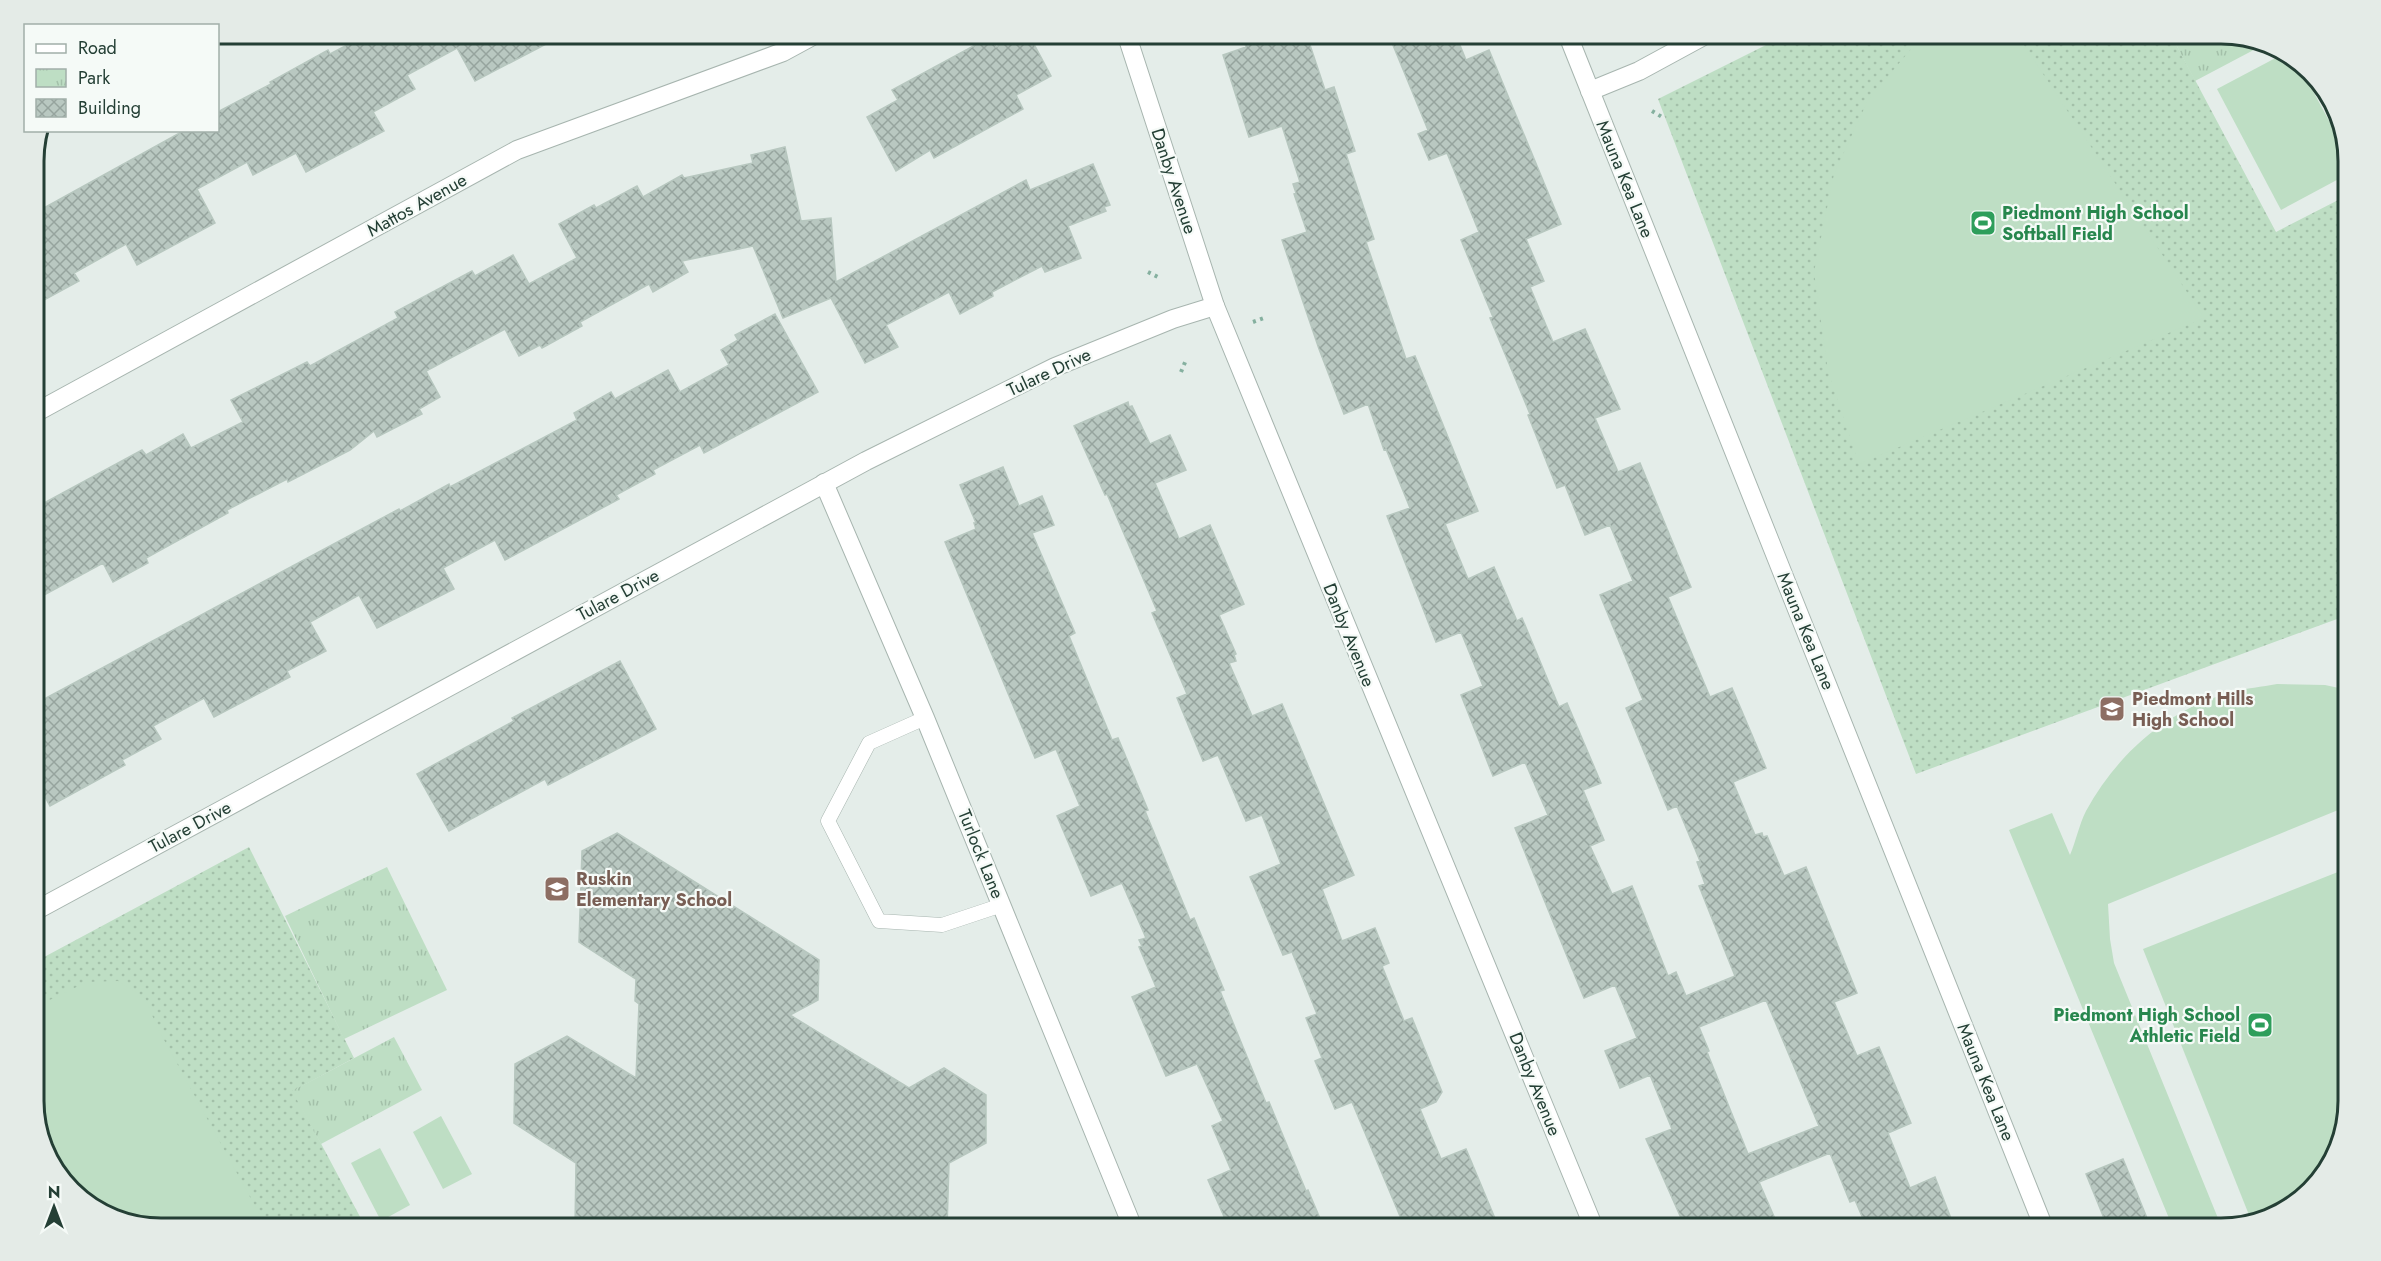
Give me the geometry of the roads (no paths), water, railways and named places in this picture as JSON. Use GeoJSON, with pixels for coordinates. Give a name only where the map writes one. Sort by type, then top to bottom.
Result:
{"type":"FeatureCollection","features":[{"type":"Feature","properties":{"kind":"street","name":"Mattos Avenue"},"geometry":{"type":"LineString","coordinates":[[44,408],[517,150],[783,52],[798,44]]}},
{"type":"Feature","properties":{"kind":"street","name":"Danby Avenue"},"geometry":{"type":"LineString","coordinates":[[1130,44],[1215,306],[1590,1218]]}},
{"type":"Feature","properties":{"kind":"street","name":"Mauna Kea Lane"},"geometry":{"type":"LineString","coordinates":[[1571,44],[2040,1218]]}},
{"type":"Feature","properties":{"kind":"street"},"geometry":{"type":"LineString","coordinates":[[1590,91],[1639,71],[1689,44]]}},
{"type":"Feature","properties":{"kind":"street","name":"Tulare Drive"},"geometry":{"type":"LineString","coordinates":[[44,906],[824,483],[1055,367],[1173,319],[1215,306]]}},
{"type":"Feature","properties":{"kind":"street","name":"Turlock Lane"},"geometry":{"type":"LineString","coordinates":[[824,483],[925,718],[1129,1218]]}},
{"type":"Feature","properties":{"kind":"lane"},"geometry":{"type":"LineString","coordinates":[[925,718],[869,743],[828,821],[879,921],[942,925],[1002,905]]}},
{"type":"Feature","properties":{"kind":"place","name":"Piedmont High School Softball Field"},"geometry":{"type":"Point","coordinates":[1983,223]}},
{"type":"Feature","properties":{"kind":"place","name":"Piedmont Hills High School"},"geometry":{"type":"Point","coordinates":[2112,709]}},
{"type":"Feature","properties":{"kind":"place","name":"Ruskin Elementary School"},"geometry":{"type":"Point","coordinates":[557,889]}},
{"type":"Feature","properties":{"kind":"place","name":"Piedmont High School Athletic Field"},"geometry":{"type":"Point","coordinates":[2260,1025]}}]}
